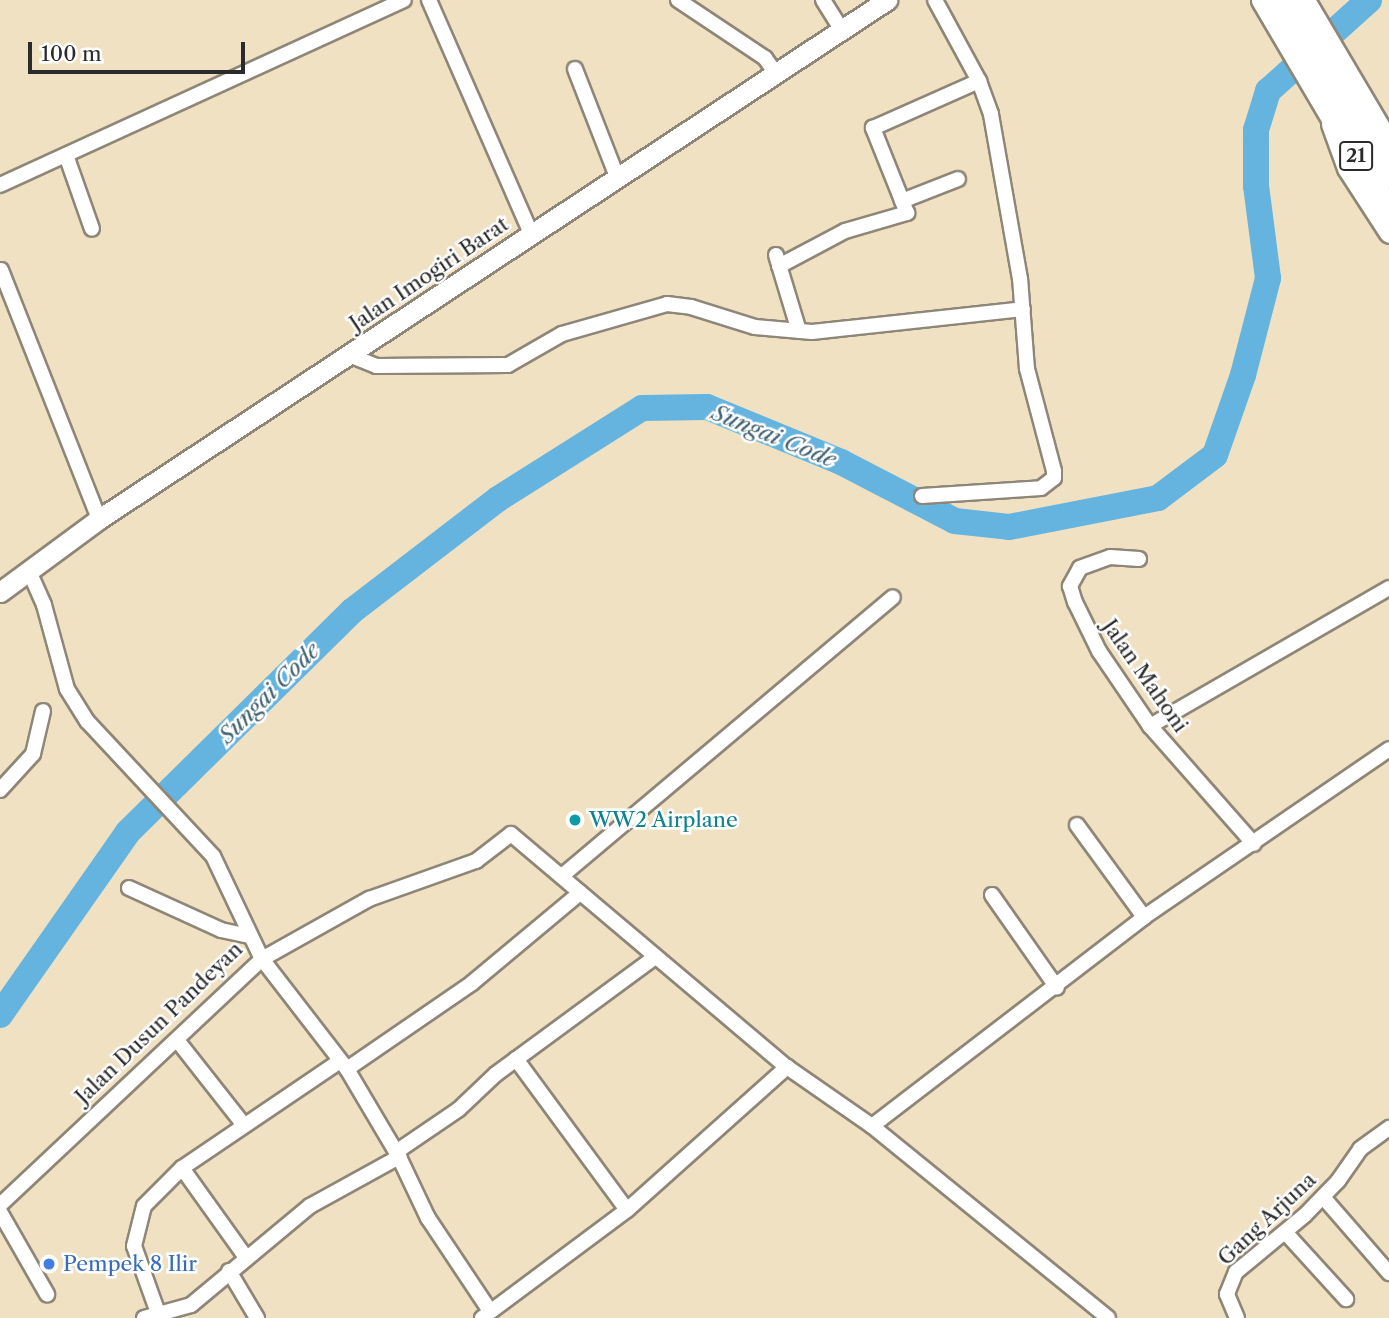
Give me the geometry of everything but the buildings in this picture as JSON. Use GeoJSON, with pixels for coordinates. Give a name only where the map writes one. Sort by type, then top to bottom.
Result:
{"type":"FeatureCollection","features":[{"type":"Feature","properties":{"kind":"highway","name":"21"},"geometry":{"type":"LineString","coordinates":[[1284,5],[1334,94],[1389,212]]}},
{"type":"Feature","properties":{"kind":"highway","name":"21"},"geometry":{"type":"LineString","coordinates":[[1334,94],[1389,176]]}},
{"type":"Feature","properties":{"kind":"main road","name":"Jalan Imogiri Barat"},"geometry":{"type":"LineString","coordinates":[[0,592],[99,519],[531,233],[777,75],[887,0]]}},
{"type":"Feature","properties":{"kind":"main road"},"geometry":{"type":"LineString","coordinates":[[1284,5],[1334,94],[1389,142]]}},
{"type":"Feature","properties":{"kind":"main road"},"geometry":{"type":"LineString","coordinates":[[1334,94],[1343,160],[1389,233]]}},
{"type":"Feature","properties":{"kind":"street"},"geometry":{"type":"LineString","coordinates":[[0,185],[404,0]]}},
{"type":"Feature","properties":{"kind":"street"},"geometry":{"type":"LineString","coordinates":[[429,0],[531,233]]}},
{"type":"Feature","properties":{"kind":"street"},"geometry":{"type":"LineString","coordinates":[[678,0],[765,58],[777,75]]}},
{"type":"Feature","properties":{"kind":"street"},"geometry":{"type":"LineString","coordinates":[[823,0],[842,30]]}},
{"type":"Feature","properties":{"kind":"street"},"geometry":{"type":"LineString","coordinates":[[922,496],[1041,488],[1054,478],[1027,369],[1023,310],[991,114],[979,81],[935,0]]}},
{"type":"Feature","properties":{"kind":"street"},"geometry":{"type":"LineString","coordinates":[[575,69],[617,177]]}},
{"type":"Feature","properties":{"kind":"street"},"geometry":{"type":"LineString","coordinates":[[799,331],[778,260],[845,231],[907,213],[873,128],[979,81]]}},
{"type":"Feature","properties":{"kind":"street"},"geometry":{"type":"LineString","coordinates":[[66,155],[92,229]]}},
{"type":"Feature","properties":{"kind":"street"},"geometry":{"type":"LineString","coordinates":[[902,201],[958,179]]}},
{"type":"Feature","properties":{"kind":"street"},"geometry":{"type":"LineString","coordinates":[[1,270],[99,519]]}},
{"type":"Feature","properties":{"kind":"street"},"geometry":{"type":"LineString","coordinates":[[349,355],[376,366],[508,365],[562,334],[667,304],[691,307],[755,327],[799,331],[866,329],[1023,310]]}},
{"type":"Feature","properties":{"kind":"street","name":"Jalan Mahoni"},"geometry":{"type":"LineString","coordinates":[[1139,559],[1110,557],[1091,562],[1072,575],[1070,586],[1099,651],[1150,726],[1254,844]]}},
{"type":"Feature","properties":{"kind":"street","name":"Jalan Dusun Pandeyan"},"geometry":{"type":"LineString","coordinates":[[0,1205],[262,959],[213,856],[87,721],[67,689],[44,605],[29,571]]}},
{"type":"Feature","properties":{"kind":"street"},"geometry":{"type":"LineString","coordinates":[[1150,726],[1389,588]]}},
{"type":"Feature","properties":{"kind":"street"},"geometry":{"type":"LineString","coordinates":[[563,875],[892,597]]}},
{"type":"Feature","properties":{"kind":"street"},"geometry":{"type":"LineString","coordinates":[[0,790],[33,754],[43,710]]}},
{"type":"Feature","properties":{"kind":"street"},"geometry":{"type":"LineString","coordinates":[[872,1126],[1057,988],[1144,917],[1389,749]]}},
{"type":"Feature","properties":{"kind":"street"},"geometry":{"type":"LineString","coordinates":[[1077,825],[1144,917]]}},
{"type":"Feature","properties":{"kind":"street"},"geometry":{"type":"LineString","coordinates":[[787,1067],[627,1210],[486,1315],[428,1218],[398,1154],[343,1065],[262,959],[369,899],[476,861],[511,834],[563,875],[654,958],[787,1067],[872,1126],[1108,1318]]}},
{"type":"Feature","properties":{"kind":"street"},"geometry":{"type":"LineString","coordinates":[[129,888],[221,930],[250,936]]}},
{"type":"Feature","properties":{"kind":"street"},"geometry":{"type":"LineString","coordinates":[[580,893],[472,983],[244,1125],[181,1168],[144,1206],[137,1220],[136,1259],[151,1316],[191,1305],[245,1256],[310,1206],[398,1154],[459,1110],[516,1059],[654,958]]}},
{"type":"Feature","properties":{"kind":"street"},"geometry":{"type":"LineString","coordinates":[[992,895],[1057,988]]}},
{"type":"Feature","properties":{"kind":"street"},"geometry":{"type":"LineString","coordinates":[[177,1040],[244,1125]]}},
{"type":"Feature","properties":{"kind":"street"},"geometry":{"type":"LineString","coordinates":[[516,1059],[627,1210]]}},
{"type":"Feature","properties":{"kind":"street","name":"Gang Arjuna"},"geometry":{"type":"LineString","coordinates":[[1237,1318],[1227,1285],[1323,1197],[1360,1149],[1389,1128]]}},
{"type":"Feature","properties":{"kind":"street"},"geometry":{"type":"LineString","coordinates":[[181,1168],[245,1256]]}},
{"type":"Feature","properties":{"kind":"street"},"geometry":{"type":"LineString","coordinates":[[1323,1197],[1389,1273]]}},
{"type":"Feature","properties":{"kind":"street"},"geometry":{"type":"LineString","coordinates":[[0,1212],[47,1294]]}},
{"type":"Feature","properties":{"kind":"street"},"geometry":{"type":"LineString","coordinates":[[1285,1232],[1346,1299]]}},
{"type":"Feature","properties":{"kind":"street"},"geometry":{"type":"LineString","coordinates":[[229,1271],[257,1318]]}},
{"type":"Feature","properties":{"kind":"waterway","name":"Sungai Code"},"geometry":{"type":"LineString","coordinates":[[0,1015],[128,832],[352,611],[498,499],[642,408],[707,407],[841,462],[955,521],[1009,527],[1158,498],[1215,455],[1243,375],[1268,278],[1256,186],[1256,130],[1268,91],[1369,0]]}},
{"type":"Feature","properties":{"kind":"place","name":"WW2 Airplane"},"geometry":{"type":"Point","coordinates":[575,820]}},
{"type":"Feature","properties":{"kind":"place","name":"Pempek 8 Ilir"},"geometry":{"type":"Point","coordinates":[49,1264]}}]}
